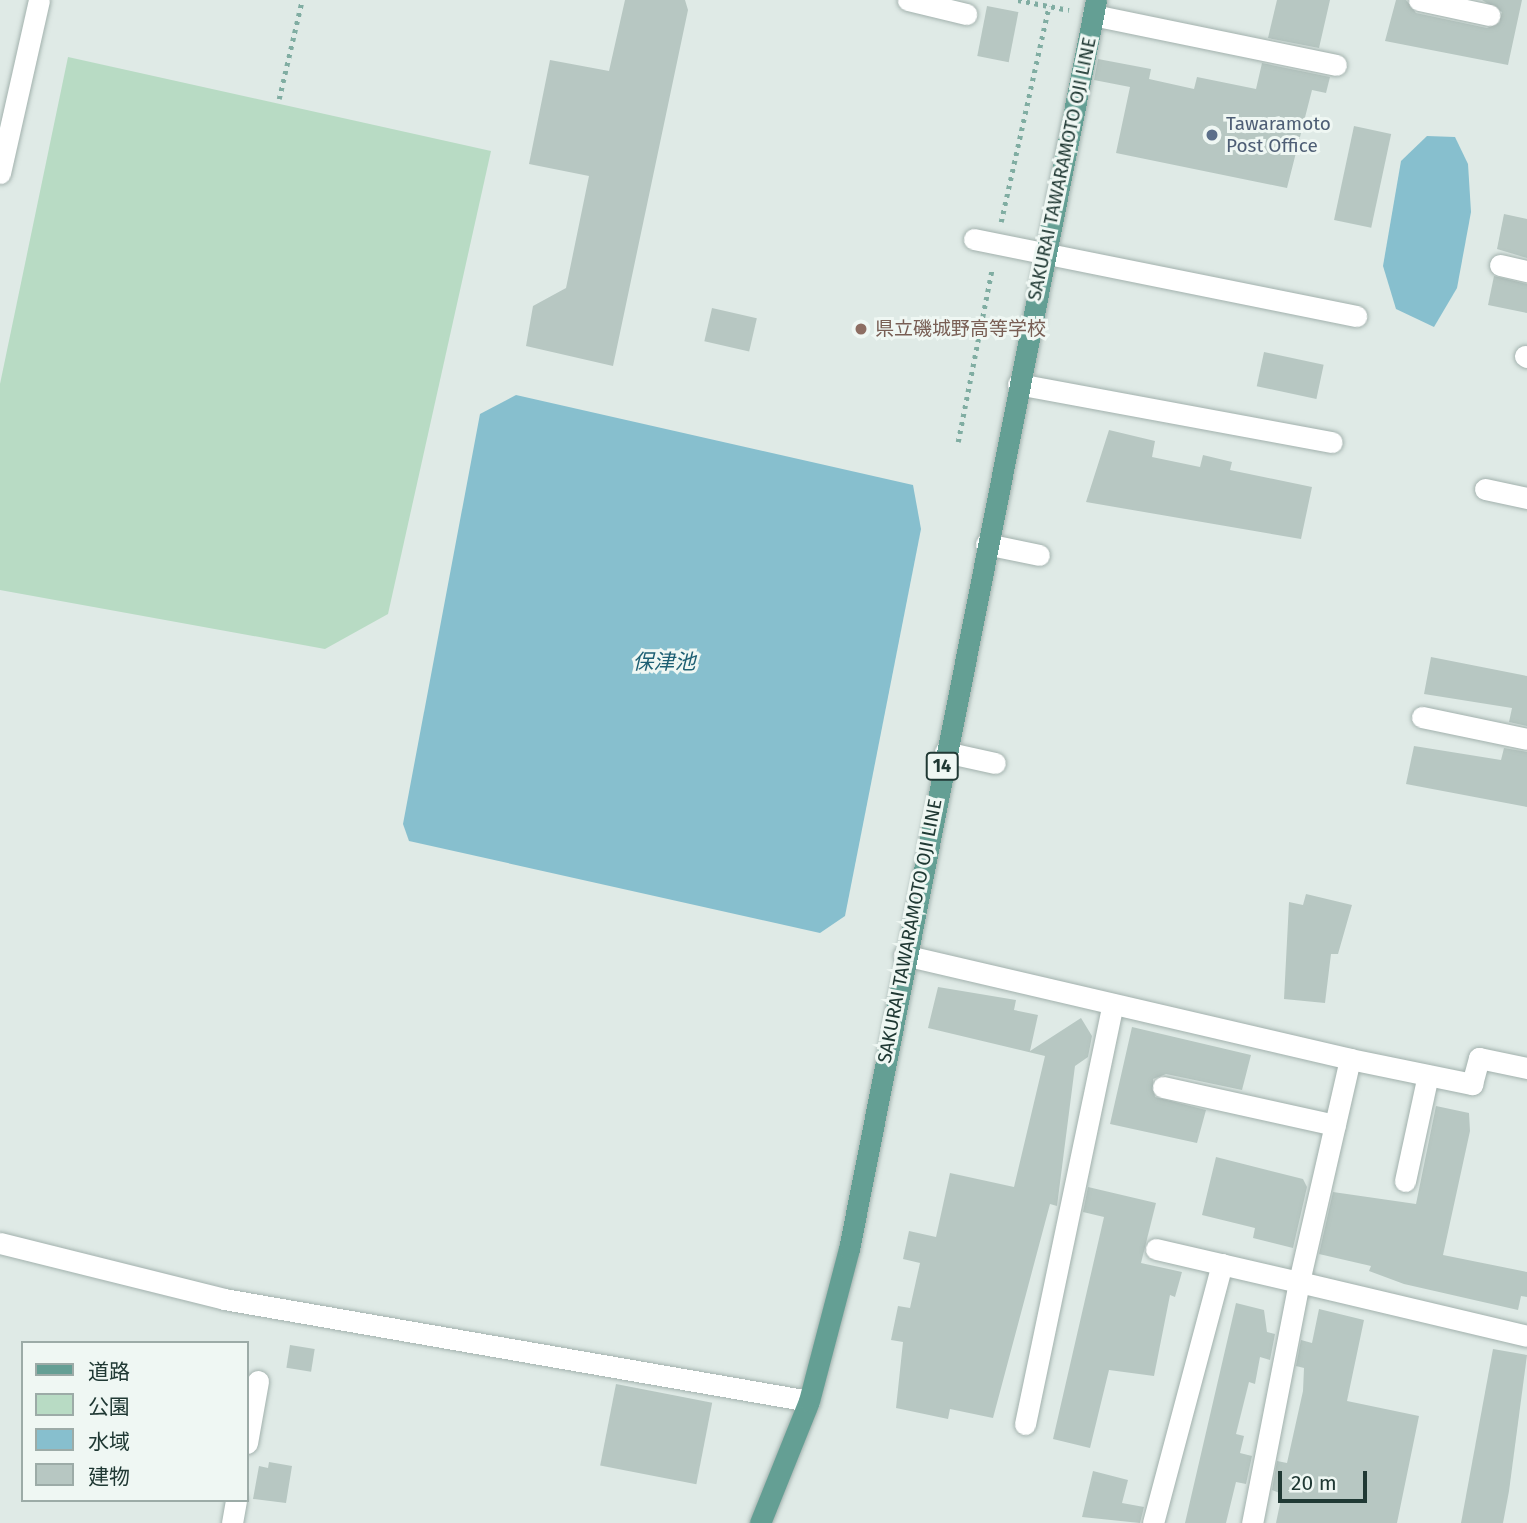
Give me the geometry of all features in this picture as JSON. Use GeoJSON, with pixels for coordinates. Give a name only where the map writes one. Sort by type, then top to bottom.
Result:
{"type":"FeatureCollection","features":[{"type":"Feature","properties":{"kind":"main road","name":"SAKURAI TAWARAMOTO OJI LINE"},"geometry":{"type":"LineString","coordinates":[[760,1523],[809,1401],[849,1249],[904,956],[1095,8]]}},
{"type":"Feature","properties":{"kind":"street"},"geometry":{"type":"LineString","coordinates":[[0,173],[39,0]]}},
{"type":"Feature","properties":{"kind":"street"},"geometry":{"type":"LineString","coordinates":[[908,0],[967,13]]}},
{"type":"Feature","properties":{"kind":"street"},"geometry":{"type":"LineString","coordinates":[[1419,0],[1489,15]]}},
{"type":"Feature","properties":{"kind":"street"},"geometry":{"type":"LineString","coordinates":[[1095,8],[1336,65]]}},
{"type":"Feature","properties":{"kind":"street"},"geometry":{"type":"LineString","coordinates":[[974,239],[1044,256],[1356,316]]}},
{"type":"Feature","properties":{"kind":"street"},"geometry":{"type":"LineString","coordinates":[[1500,265],[1527,271]]}},
{"type":"Feature","properties":{"kind":"street"},"geometry":{"type":"LineString","coordinates":[[1018,384],[1332,442]]}},
{"type":"Feature","properties":{"kind":"street"},"geometry":{"type":"LineString","coordinates":[[1485,489],[1527,498]]}},
{"type":"Feature","properties":{"kind":"street"},"geometry":{"type":"LineString","coordinates":[[986,544],[1039,555]]}},
{"type":"Feature","properties":{"kind":"street"},"geometry":{"type":"LineString","coordinates":[[1422,717],[1527,739]]}},
{"type":"Feature","properties":{"kind":"street"},"geometry":{"type":"LineString","coordinates":[[945,752],[995,763]]}},
{"type":"Feature","properties":{"kind":"street"},"geometry":{"type":"LineString","coordinates":[[904,956],[1112,1006],[1472,1084],[1479,1058],[1527,1068]]}},
{"type":"Feature","properties":{"kind":"street"},"geometry":{"type":"LineString","coordinates":[[1025,1424],[1112,1006]]}},
{"type":"Feature","properties":{"kind":"street"},"geometry":{"type":"LineString","coordinates":[[1252,1523],[1299,1282],[1350,1059]]}},
{"type":"Feature","properties":{"kind":"street"},"geometry":{"type":"LineString","coordinates":[[1405,1181],[1428,1075]]}},
{"type":"Feature","properties":{"kind":"street"},"geometry":{"type":"LineString","coordinates":[[1163,1087],[1335,1125]]}},
{"type":"Feature","properties":{"kind":"street"},"geometry":{"type":"LineString","coordinates":[[0,1243],[224,1299],[809,1401]]}},
{"type":"Feature","properties":{"kind":"street"},"geometry":{"type":"LineString","coordinates":[[1156,1249],[1527,1336]]}},
{"type":"Feature","properties":{"kind":"street"},"geometry":{"type":"LineString","coordinates":[[1153,1523],[1222,1264]]}},
{"type":"Feature","properties":{"kind":"street"},"geometry":{"type":"LineString","coordinates":[[248,1437],[258,1381]]}},
{"type":"Feature","properties":{"kind":"street"},"geometry":{"type":"LineString","coordinates":[[232,1523],[236,1502]]}},
{"type":"Feature","properties":{"kind":"path"},"geometry":{"type":"LineString","coordinates":[[279,99],[302,0]]}},
{"type":"Feature","properties":{"kind":"path"},"geometry":{"type":"LineString","coordinates":[[1018,0],[1095,8]]}},
{"type":"Feature","properties":{"kind":"green space"},"geometry":{"type":"Polygon","coordinates":[[[68,57],[491,151],[388,614],[325,649],[0,590],[0,384],[68,57]]]}},
{"type":"Feature","properties":{"kind":"water"},"geometry":{"type":"Polygon","coordinates":[[[1427,136],[1455,137],[1468,164],[1471,212],[1457,288],[1434,327],[1396,309],[1383,266],[1401,161],[1427,136]]]}},
{"type":"Feature","properties":{"kind":"water","name":"保津池"},"geometry":{"type":"Polygon","coordinates":[[[516,395],[913,485],[921,529],[845,916],[820,933],[409,841],[403,824],[480,414],[516,395]]]}},
{"type":"Feature","properties":{"kind":"building"},"geometry":{"type":"Polygon","coordinates":[[[625,0],[685,0],[688,10],[613,366],[526,346],[533,306],[566,288],[589,176],[529,164],[550,60],[609,71],[625,0]]]}},
{"type":"Feature","properties":{"kind":"building"},"geometry":{"type":"Polygon","coordinates":[[[1277,0],[1330,0],[1319,48],[1268,38],[1277,0]]]}},
{"type":"Feature","properties":{"kind":"building"},"geometry":{"type":"Polygon","coordinates":[[[1396,0],[1406,0],[1416,13],[1487,28],[1499,23],[1502,12],[1482,0],[1522,0],[1508,65],[1385,41],[1396,0]]]}},
{"type":"Feature","properties":{"kind":"building"},"geometry":{"type":"Polygon","coordinates":[[[987,6],[1018,12],[1009,62],[977,56],[987,6]]]}},
{"type":"Feature","properties":{"kind":"building"},"geometry":{"type":"Polygon","coordinates":[[[1098,59],[1151,69],[1149,79],[1194,89],[1197,77],[1256,89],[1262,63],[1330,77],[1326,93],[1312,90],[1287,188],[1116,153],[1130,87],[1094,80],[1098,59]]]}},
{"type":"Feature","properties":{"kind":"building"},"geometry":{"type":"Polygon","coordinates":[[[1354,126],[1391,134],[1371,228],[1334,220],[1354,126]]]}},
{"type":"Feature","properties":{"kind":"building"},"geometry":{"type":"Polygon","coordinates":[[[1504,214],[1527,219],[1527,258],[1497,249],[1504,214]]]}},
{"type":"Feature","properties":{"kind":"building"},"geometry":{"type":"Polygon","coordinates":[[[1494,276],[1527,284],[1527,313],[1488,305],[1494,276]]]}},
{"type":"Feature","properties":{"kind":"building"},"geometry":{"type":"Polygon","coordinates":[[[712,308],[757,318],[749,351],[704,341],[712,308]]]}},
{"type":"Feature","properties":{"kind":"building"},"geometry":{"type":"Polygon","coordinates":[[[1264,352],[1324,365],[1316,399],[1257,386],[1264,352]]]}},
{"type":"Feature","properties":{"kind":"building"},"geometry":{"type":"Polygon","coordinates":[[[1109,430],[1155,441],[1152,457],[1200,467],[1203,455],[1232,462],[1230,470],[1312,487],[1301,539],[1086,502],[1109,430]]]}},
{"type":"Feature","properties":{"kind":"building"},"geometry":{"type":"Polygon","coordinates":[[[1431,657],[1527,676],[1527,726],[1509,722],[1512,708],[1424,694],[1431,657]]]}},
{"type":"Feature","properties":{"kind":"building"},"geometry":{"type":"Polygon","coordinates":[[[1414,746],[1501,760],[1504,748],[1527,752],[1527,807],[1406,784],[1414,746]]]}},
{"type":"Feature","properties":{"kind":"building"},"geometry":{"type":"Polygon","coordinates":[[[1306,894],[1352,905],[1338,954],[1331,954],[1325,1003],[1284,999],[1289,902],[1303,905],[1306,894]]]}},
{"type":"Feature","properties":{"kind":"building"},"geometry":{"type":"Polygon","coordinates":[[[938,987],[1016,1000],[1014,1010],[1038,1015],[1030,1051],[1081,1018],[1092,1036],[1088,1057],[1075,1066],[1057,1206],[1050,1204],[993,1418],[950,1409],[948,1419],[896,1408],[903,1342],[891,1340],[898,1306],[910,1308],[920,1263],[903,1259],[909,1231],[936,1237],[950,1173],[1014,1187],[1045,1056],[928,1028],[938,987]]]}},
{"type":"Feature","properties":{"kind":"building"},"geometry":{"type":"Polygon","coordinates":[[[1132,1027],[1251,1055],[1242,1090],[1166,1074],[1153,1079],[1155,1097],[1206,1110],[1197,1143],[1110,1124],[1132,1027]]]}},
{"type":"Feature","properties":{"kind":"building"},"geometry":{"type":"Polygon","coordinates":[[[1436,1106],[1469,1113],[1470,1131],[1443,1255],[1527,1272],[1527,1297],[1521,1296],[1518,1310],[1404,1284],[1369,1271],[1371,1266],[1319,1254],[1333,1192],[1416,1204],[1436,1106]]]}},
{"type":"Feature","properties":{"kind":"building"},"geometry":{"type":"Polygon","coordinates":[[[1216,1157],[1303,1179],[1307,1187],[1293,1248],[1253,1238],[1255,1228],[1202,1215],[1216,1157]]]}},
{"type":"Feature","properties":{"kind":"building"},"geometry":{"type":"Polygon","coordinates":[[[1088,1187],[1156,1203],[1141,1263],[1182,1272],[1175,1297],[1170,1295],[1154,1376],[1109,1370],[1090,1448],[1053,1439],[1104,1217],[1083,1212],[1088,1187]]]}},
{"type":"Feature","properties":{"kind":"building"},"geometry":{"type":"Polygon","coordinates":[[[1236,1303],[1264,1310],[1267,1332],[1275,1334],[1270,1360],[1260,1357],[1255,1384],[1249,1382],[1236,1434],[1244,1436],[1240,1453],[1252,1456],[1246,1484],[1236,1482],[1226,1523],[1185,1523],[1236,1303]]]}},
{"type":"Feature","properties":{"kind":"building"},"geometry":{"type":"Polygon","coordinates":[[[1319,1309],[1364,1320],[1347,1401],[1419,1416],[1397,1523],[1276,1523],[1282,1494],[1272,1490],[1277,1461],[1287,1463],[1303,1391],[1304,1368],[1296,1366],[1301,1340],[1312,1343],[1319,1309]]]}},
{"type":"Feature","properties":{"kind":"building"},"geometry":{"type":"Polygon","coordinates":[[[290,1345],[315,1349],[311,1372],[286,1368],[290,1345]]]}},
{"type":"Feature","properties":{"kind":"building"},"geometry":{"type":"Polygon","coordinates":[[[1493,1349],[1527,1355],[1509,1491],[1503,1523],[1461,1523],[1493,1349]]]}},
{"type":"Feature","properties":{"kind":"building"},"geometry":{"type":"Polygon","coordinates":[[[616,1384],[712,1403],[696,1484],[600,1465],[616,1384]]]}},
{"type":"Feature","properties":{"kind":"building"},"geometry":{"type":"Polygon","coordinates":[[[269,1462],[292,1466],[286,1503],[253,1499],[259,1466],[268,1468],[269,1462]]]}},
{"type":"Feature","properties":{"kind":"building"},"geometry":{"type":"Polygon","coordinates":[[[1093,1471],[1128,1480],[1122,1503],[1144,1507],[1140,1523],[1082,1517],[1093,1471]]]}},
{"type":"Feature","properties":{"kind":"place","name":"Tawaramoto Post Office"},"geometry":{"type":"Point","coordinates":[1212,135]}},
{"type":"Feature","properties":{"kind":"place","name":"県立磯城野高等学校"},"geometry":{"type":"Point","coordinates":[861,329]}}]}
